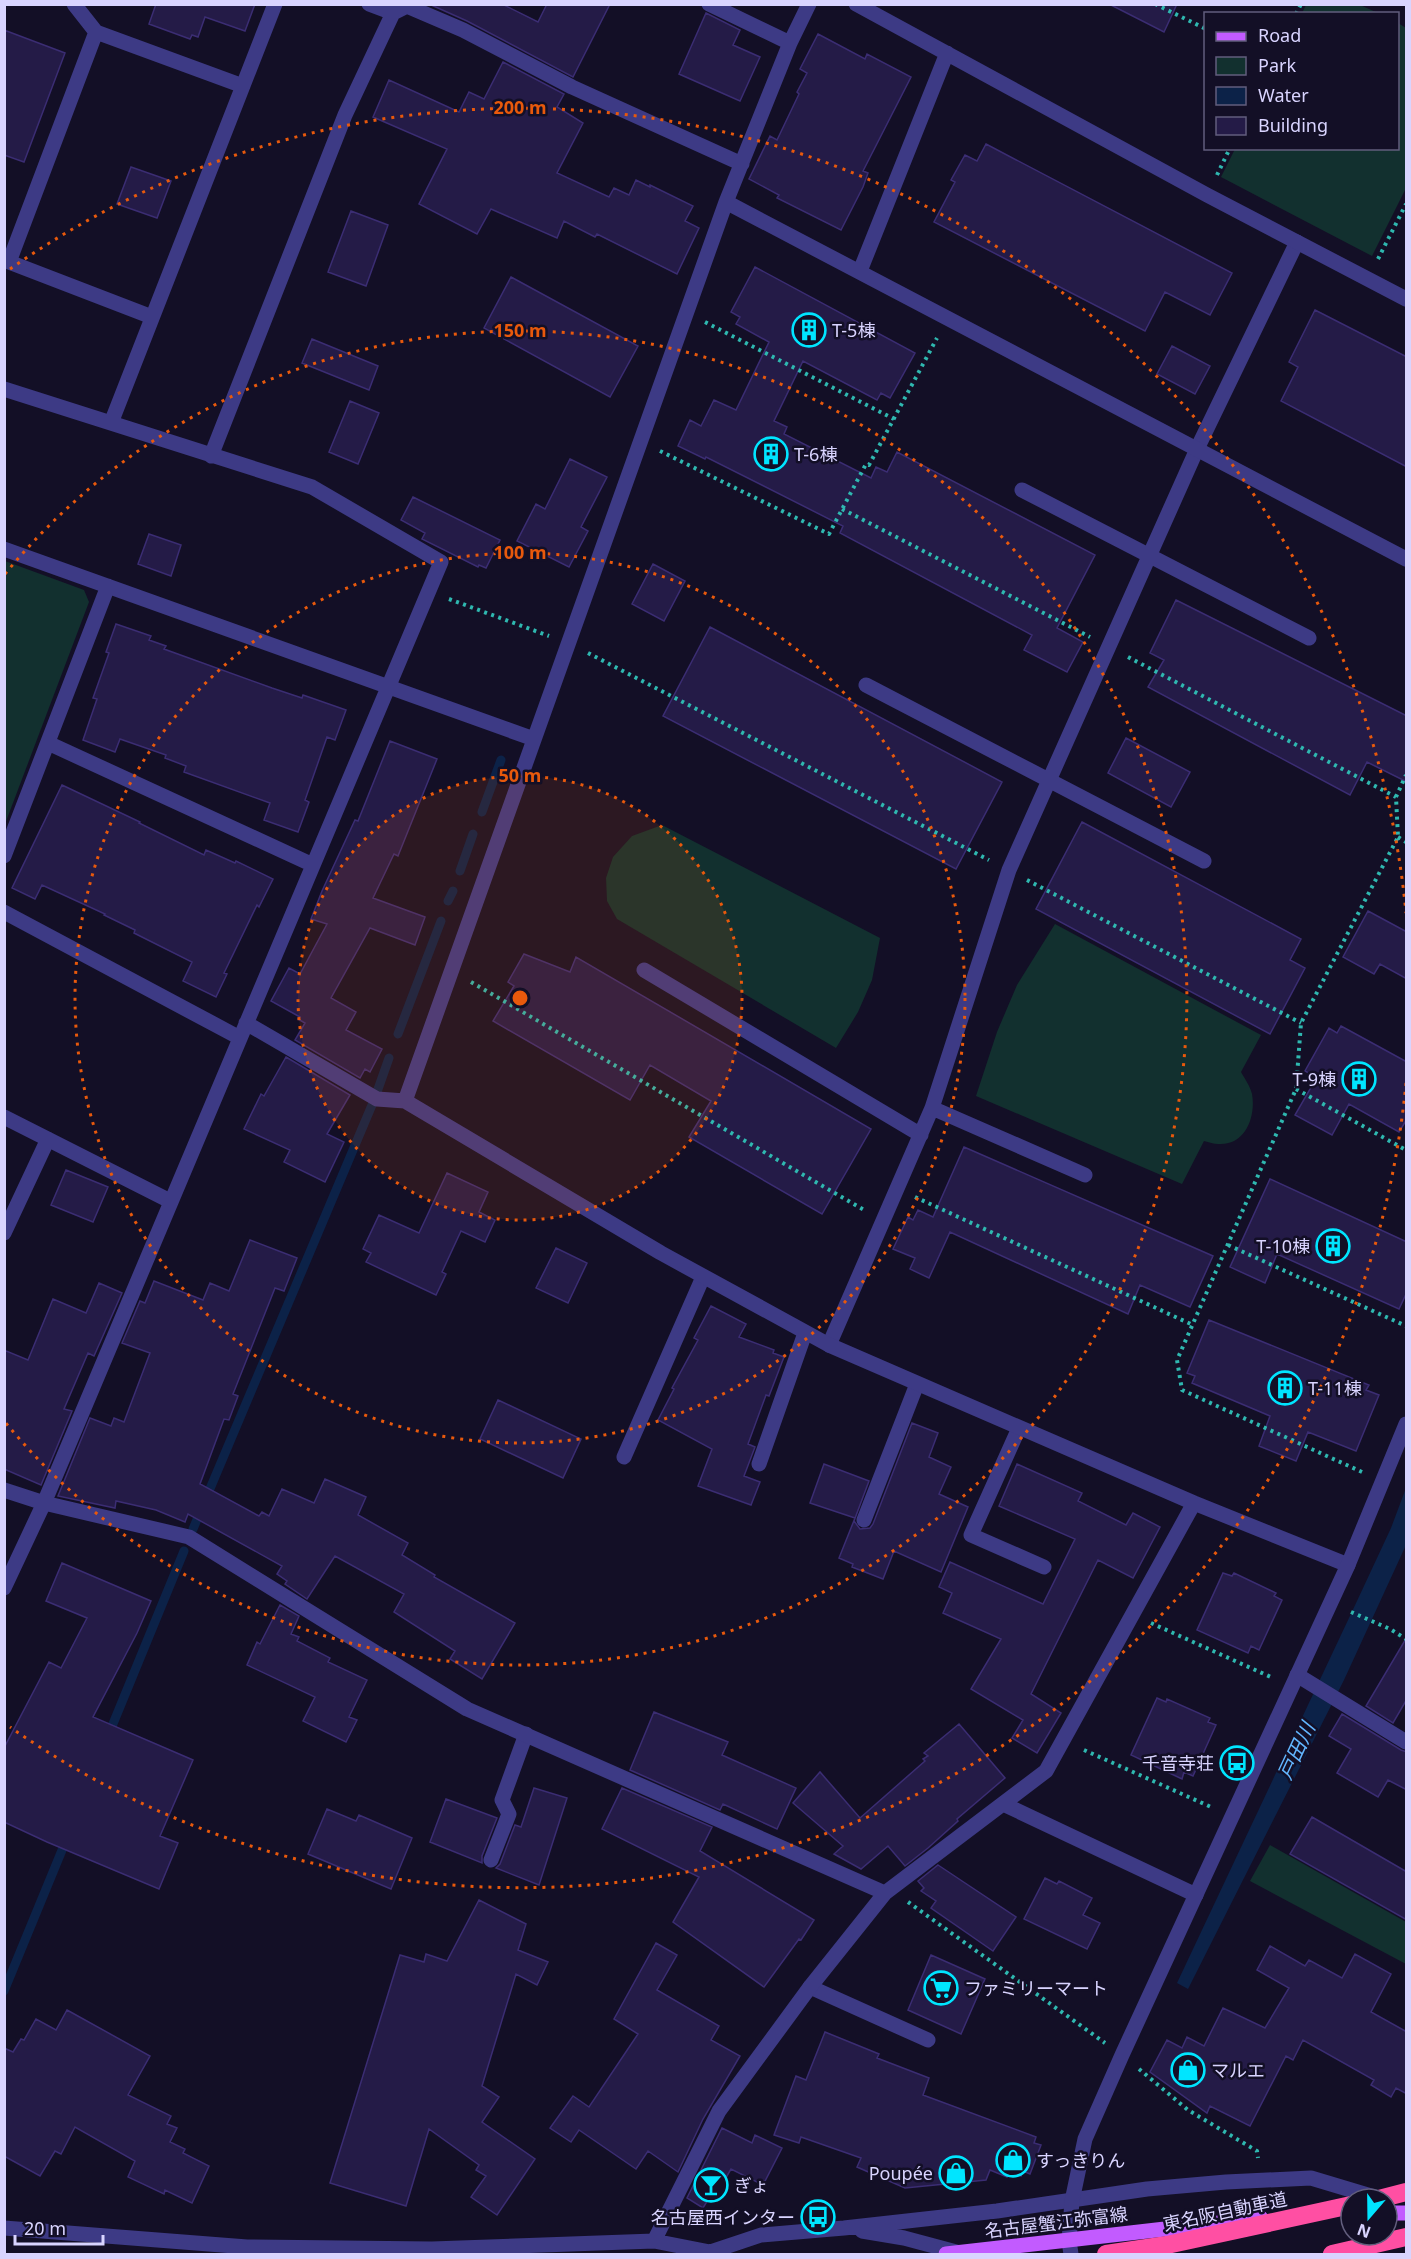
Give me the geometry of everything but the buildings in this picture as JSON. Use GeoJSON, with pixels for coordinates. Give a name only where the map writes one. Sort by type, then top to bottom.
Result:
{"type":"FeatureCollection","features":[{"type":"Feature","properties":{"kind":"highway","name":"東名阪自動車道"},"geometry":{"type":"LineString","coordinates":[[1106,2254],[1167,2245],[1339,2208]]}},
{"type":"Feature","properties":{"kind":"highway"},"geometry":{"type":"LineString","coordinates":[[1332,2254],[1407,2237]]}},
{"type":"Feature","properties":{"kind":"main road","name":"名古屋蟹江弥富線"},"geometry":{"type":"LineString","coordinates":[[953,2254],[1070,2248],[1230,2220],[1339,2215]]}},
{"type":"Feature","properties":{"kind":"street"},"geometry":{"type":"LineString","coordinates":[[74,4],[96,32],[243,86]]}},
{"type":"Feature","properties":{"kind":"street"},"geometry":{"type":"LineString","coordinates":[[111,423],[275,4]]}},
{"type":"Feature","properties":{"kind":"street"},"geometry":{"type":"LineString","coordinates":[[369,4],[393,14]]}},
{"type":"Feature","properties":{"kind":"street"},"geometry":{"type":"LineString","coordinates":[[710,4],[790,43]]}},
{"type":"Feature","properties":{"kind":"street"},"geometry":{"type":"LineString","coordinates":[[405,1101],[726,202],[790,43],[809,4]]}},
{"type":"Feature","properties":{"kind":"street"},"geometry":{"type":"LineString","coordinates":[[856,4],[1207,195],[1407,299]]}},
{"type":"Feature","properties":{"kind":"street"},"geometry":{"type":"LineString","coordinates":[[211,456],[345,115],[393,14],[407,6],[463,30],[572,87],[742,164]]}},
{"type":"Feature","properties":{"kind":"street"},"geometry":{"type":"LineString","coordinates":[[96,32],[9,262],[152,317]]}},
{"type":"Feature","properties":{"kind":"street"},"geometry":{"type":"LineString","coordinates":[[860,271],[947,53]]}},
{"type":"Feature","properties":{"kind":"street"},"geometry":{"type":"LineString","coordinates":[[726,202],[1407,559]]}},
{"type":"Feature","properties":{"kind":"street"},"geometry":{"type":"LineString","coordinates":[[828,1345],[932,1108],[1009,870],[1197,449],[1297,242]]}},
{"type":"Feature","properties":{"kind":"street"},"geometry":{"type":"LineString","coordinates":[[4,389],[312,487],[441,562],[44,1503],[4,1588]]}},
{"type":"Feature","properties":{"kind":"street"},"geometry":{"type":"LineString","coordinates":[[1022,490],[1309,638]]}},
{"type":"Feature","properties":{"kind":"street"},"geometry":{"type":"LineString","coordinates":[[4,549],[534,739]]}},
{"type":"Feature","properties":{"kind":"street"},"geometry":{"type":"LineString","coordinates":[[4,856],[108,586]]}},
{"type":"Feature","properties":{"kind":"street"},"geometry":{"type":"LineString","coordinates":[[866,685],[1204,861]]}},
{"type":"Feature","properties":{"kind":"street"},"geometry":{"type":"LineString","coordinates":[[48,743],[313,865]]}},
{"type":"Feature","properties":{"kind":"street"},"geometry":{"type":"LineString","coordinates":[[4,912],[240,1038]]}},
{"type":"Feature","properties":{"kind":"street"},"geometry":{"type":"LineString","coordinates":[[644,970],[921,1135]]}},
{"type":"Feature","properties":{"kind":"street"},"geometry":{"type":"LineString","coordinates":[[246,1023],[376,1099],[405,1101],[703,1276],[828,1345],[1194,1503],[1348,1565]]}},
{"type":"Feature","properties":{"kind":"street"},"geometry":{"type":"LineString","coordinates":[[932,1108],[1085,1174]]}},
{"type":"Feature","properties":{"kind":"street"},"geometry":{"type":"LineString","coordinates":[[4,1117],[170,1201]]}},
{"type":"Feature","properties":{"kind":"street"},"geometry":{"type":"LineString","coordinates":[[4,1233],[48,1139]]}},
{"type":"Feature","properties":{"kind":"street"},"geometry":{"type":"LineString","coordinates":[[624,1457],[703,1276]]}},
{"type":"Feature","properties":{"kind":"street"},"geometry":{"type":"LineString","coordinates":[[759,1464],[805,1333]]}},
{"type":"Feature","properties":{"kind":"street"},"geometry":{"type":"LineString","coordinates":[[864,1520],[917,1384]]}},
{"type":"Feature","properties":{"kind":"street"},"geometry":{"type":"LineString","coordinates":[[1070,2248],[1072,2201],[1085,2139],[1348,1565],[1407,1424]]}},
{"type":"Feature","properties":{"kind":"street"},"geometry":{"type":"LineString","coordinates":[[1019,1428],[971,1535],[1044,1567]]}},
{"type":"Feature","properties":{"kind":"street"},"geometry":{"type":"LineString","coordinates":[[4,1490],[44,1503],[189,1537],[467,1709],[885,1893]]}},
{"type":"Feature","properties":{"kind":"street"},"geometry":{"type":"LineString","coordinates":[[654,2241],[719,2111],[810,1987],[885,1893],[1046,1771],[1194,1503]]}},
{"type":"Feature","properties":{"kind":"street"},"geometry":{"type":"LineString","coordinates":[[1297,1675],[1407,1742]]}},
{"type":"Feature","properties":{"kind":"street"},"geometry":{"type":"LineString","coordinates":[[491,1860],[509,1814],[502,1800],[526,1734]]}},
{"type":"Feature","properties":{"kind":"street"},"geometry":{"type":"LineString","coordinates":[[1003,1804],[1196,1895]]}},
{"type":"Feature","properties":{"kind":"street"},"geometry":{"type":"LineString","coordinates":[[810,1987],[928,2040]]}},
{"type":"Feature","properties":{"kind":"street"},"geometry":{"type":"LineString","coordinates":[[4,2228],[247,2247],[432,2248],[654,2241],[707,2253],[761,2235],[844,2229],[1072,2201],[1148,2189],[1311,2178],[1341,2187]]}},
{"type":"Feature","properties":{"kind":"street"},"geometry":{"type":"LineString","coordinates":[[844,2229],[904,2238],[953,2254]]}},
{"type":"Feature","properties":{"kind":"path"},"geometry":{"type":"LineString","coordinates":[[1155,4],[1204,28]]}},
{"type":"Feature","properties":{"kind":"path"},"geometry":{"type":"LineString","coordinates":[[1215,180],[1229,150]]}},
{"type":"Feature","properties":{"kind":"path"},"geometry":{"type":"LineString","coordinates":[[1375,265],[1407,204]]}},
{"type":"Feature","properties":{"kind":"path"},"geometry":{"type":"LineString","coordinates":[[703,320],[894,419]]}},
{"type":"Feature","properties":{"kind":"path"},"geometry":{"type":"LineString","coordinates":[[657,450],[829,534],[938,337]]}},
{"type":"Feature","properties":{"kind":"path"},"geometry":{"type":"LineString","coordinates":[[429,591],[568,643]]}},
{"type":"Feature","properties":{"kind":"path"},"geometry":{"type":"LineString","coordinates":[[585,651],[1301,1023]]}},
{"type":"Feature","properties":{"kind":"path"},"geometry":{"type":"LineString","coordinates":[[1368,1475],[1182,1390],[1178,1360],[1296,1089],[1301,1023],[1398,837],[1396,797],[1407,775]]}},
{"type":"Feature","properties":{"kind":"path"},"geometry":{"type":"LineString","coordinates":[[1398,837],[1407,842]]}},
{"type":"Feature","properties":{"kind":"path"},"geometry":{"type":"LineString","coordinates":[[468,980],[883,1222]]}},
{"type":"Feature","properties":{"kind":"path"},"geometry":{"type":"LineString","coordinates":[[1296,1089],[1407,1150]]}},
{"type":"Feature","properties":{"kind":"path"},"geometry":{"type":"LineString","coordinates":[[898,1189],[1193,1325]]}},
{"type":"Feature","properties":{"kind":"path"},"geometry":{"type":"LineString","coordinates":[[1228,1245],[1407,1326]]}},
{"type":"Feature","properties":{"kind":"path"},"geometry":{"type":"LineString","coordinates":[[1348,1611],[1407,1639]]}},
{"type":"Feature","properties":{"kind":"path"},"geometry":{"type":"LineString","coordinates":[[1151,1623],[1276,1679]]}},
{"type":"Feature","properties":{"kind":"path"},"geometry":{"type":"LineString","coordinates":[[1083,1750],[1213,1808]]}},
{"type":"Feature","properties":{"kind":"path"},"geometry":{"type":"LineString","coordinates":[[885,1893],[911,1903],[1122,2055],[1188,2110],[1257,2151],[1262,2180]]}},
{"type":"Feature","properties":{"kind":"green space"},"geometry":{"type":"Polygon","coordinates":[[[1306,5],[1360,5],[1376,12],[1302,12],[1306,5]]]}},
{"type":"Feature","properties":{"kind":"green space"},"geometry":{"type":"Polygon","coordinates":[[[1399,24],[1406,28],[1406,188],[1372,256],[1221,177],[1234,150],[1399,150],[1399,24]]]}},
{"type":"Feature","properties":{"kind":"green space"},"geometry":{"type":"Polygon","coordinates":[[[5,561],[84,590],[89,602],[5,824],[5,561]]]}},
{"type":"Feature","properties":{"kind":"green space"},"geometry":{"type":"Polygon","coordinates":[[[662,825],[880,938],[872,980],[858,1012],[836,1048],[617,919],[607,901],[606,878],[613,857],[632,836],[662,825]]]}},
{"type":"Feature","properties":{"kind":"green space"},"geometry":{"type":"Polygon","coordinates":[[[1055,924],[1261,1035],[1241,1072],[1249,1085],[1253,1103],[1247,1128],[1236,1140],[1228,1143],[1216,1144],[1204,1141],[1182,1184],[976,1096],[997,1032],[1017,985],[1055,924]]]}},
{"type":"Feature","properties":{"kind":"green space"},"geometry":{"type":"Polygon","coordinates":[[[1270,1845],[1406,1922],[1406,1964],[1250,1881],[1270,1845]]]}},
{"type":"Feature","properties":{"kind":"water","name":"戸田川"},"geometry":{"type":"Polygon","coordinates":[[[1406,1488],[1406,1545],[1344,1680],[1188,1989],[1177,1983],[1391,1528],[1406,1488]]]}},
{"type":"Feature","properties":{"kind":"waterway"},"geometry":{"type":"LineString","coordinates":[[482,812],[501,760]]}},
{"type":"Feature","properties":{"kind":"waterway"},"geometry":{"type":"LineString","coordinates":[[460,871],[473,834]]}},
{"type":"Feature","properties":{"kind":"waterway"},"geometry":{"type":"LineString","coordinates":[[448,901],[453,891]]}},
{"type":"Feature","properties":{"kind":"waterway"},"geometry":{"type":"LineString","coordinates":[[398,1034],[441,921]]}},
{"type":"Feature","properties":{"kind":"waterway"},"geometry":{"type":"LineString","coordinates":[[377,1092],[389,1058]]}},
{"type":"Feature","properties":{"kind":"waterway"},"geometry":{"type":"LineString","coordinates":[[193,1529],[372,1105]]}},
{"type":"Feature","properties":{"kind":"waterway"},"geometry":{"type":"LineString","coordinates":[[108,1736],[184,1551]]}},
{"type":"Feature","properties":{"kind":"waterway"},"geometry":{"type":"LineString","coordinates":[[4,1991],[67,1838]]}},
{"type":"Feature","properties":{"kind":"place","name":"T-5棟"},"geometry":{"type":"Point","coordinates":[809,330]}},
{"type":"Feature","properties":{"kind":"place","name":"T-6棟"},"geometry":{"type":"Point","coordinates":[771,454]}},
{"type":"Feature","properties":{"kind":"place","name":"T-9棟"},"geometry":{"type":"Point","coordinates":[1359,1079]}},
{"type":"Feature","properties":{"kind":"place","name":"T-10棟"},"geometry":{"type":"Point","coordinates":[1333,1246]}},
{"type":"Feature","properties":{"kind":"place","name":"T-11棟"},"geometry":{"type":"Point","coordinates":[1285,1388]}},
{"type":"Feature","properties":{"kind":"place","name":"千音寺荘"},"geometry":{"type":"Point","coordinates":[1237,1763]}},
{"type":"Feature","properties":{"kind":"place","name":"ファミリーマート"},"geometry":{"type":"Point","coordinates":[941,1988]}},
{"type":"Feature","properties":{"kind":"place","name":"マルエ"},"geometry":{"type":"Point","coordinates":[1188,2070]}},
{"type":"Feature","properties":{"kind":"place","name":"すっきりん"},"geometry":{"type":"Point","coordinates":[1013,2160]}},
{"type":"Feature","properties":{"kind":"place","name":"Poupée"},"geometry":{"type":"Point","coordinates":[956,2173]}},
{"type":"Feature","properties":{"kind":"place","name":"ぎょ"},"geometry":{"type":"Point","coordinates":[711,2185]}},
{"type":"Feature","properties":{"kind":"place","name":"名古屋西インター"},"geometry":{"type":"Point","coordinates":[818,2217]}}]}
